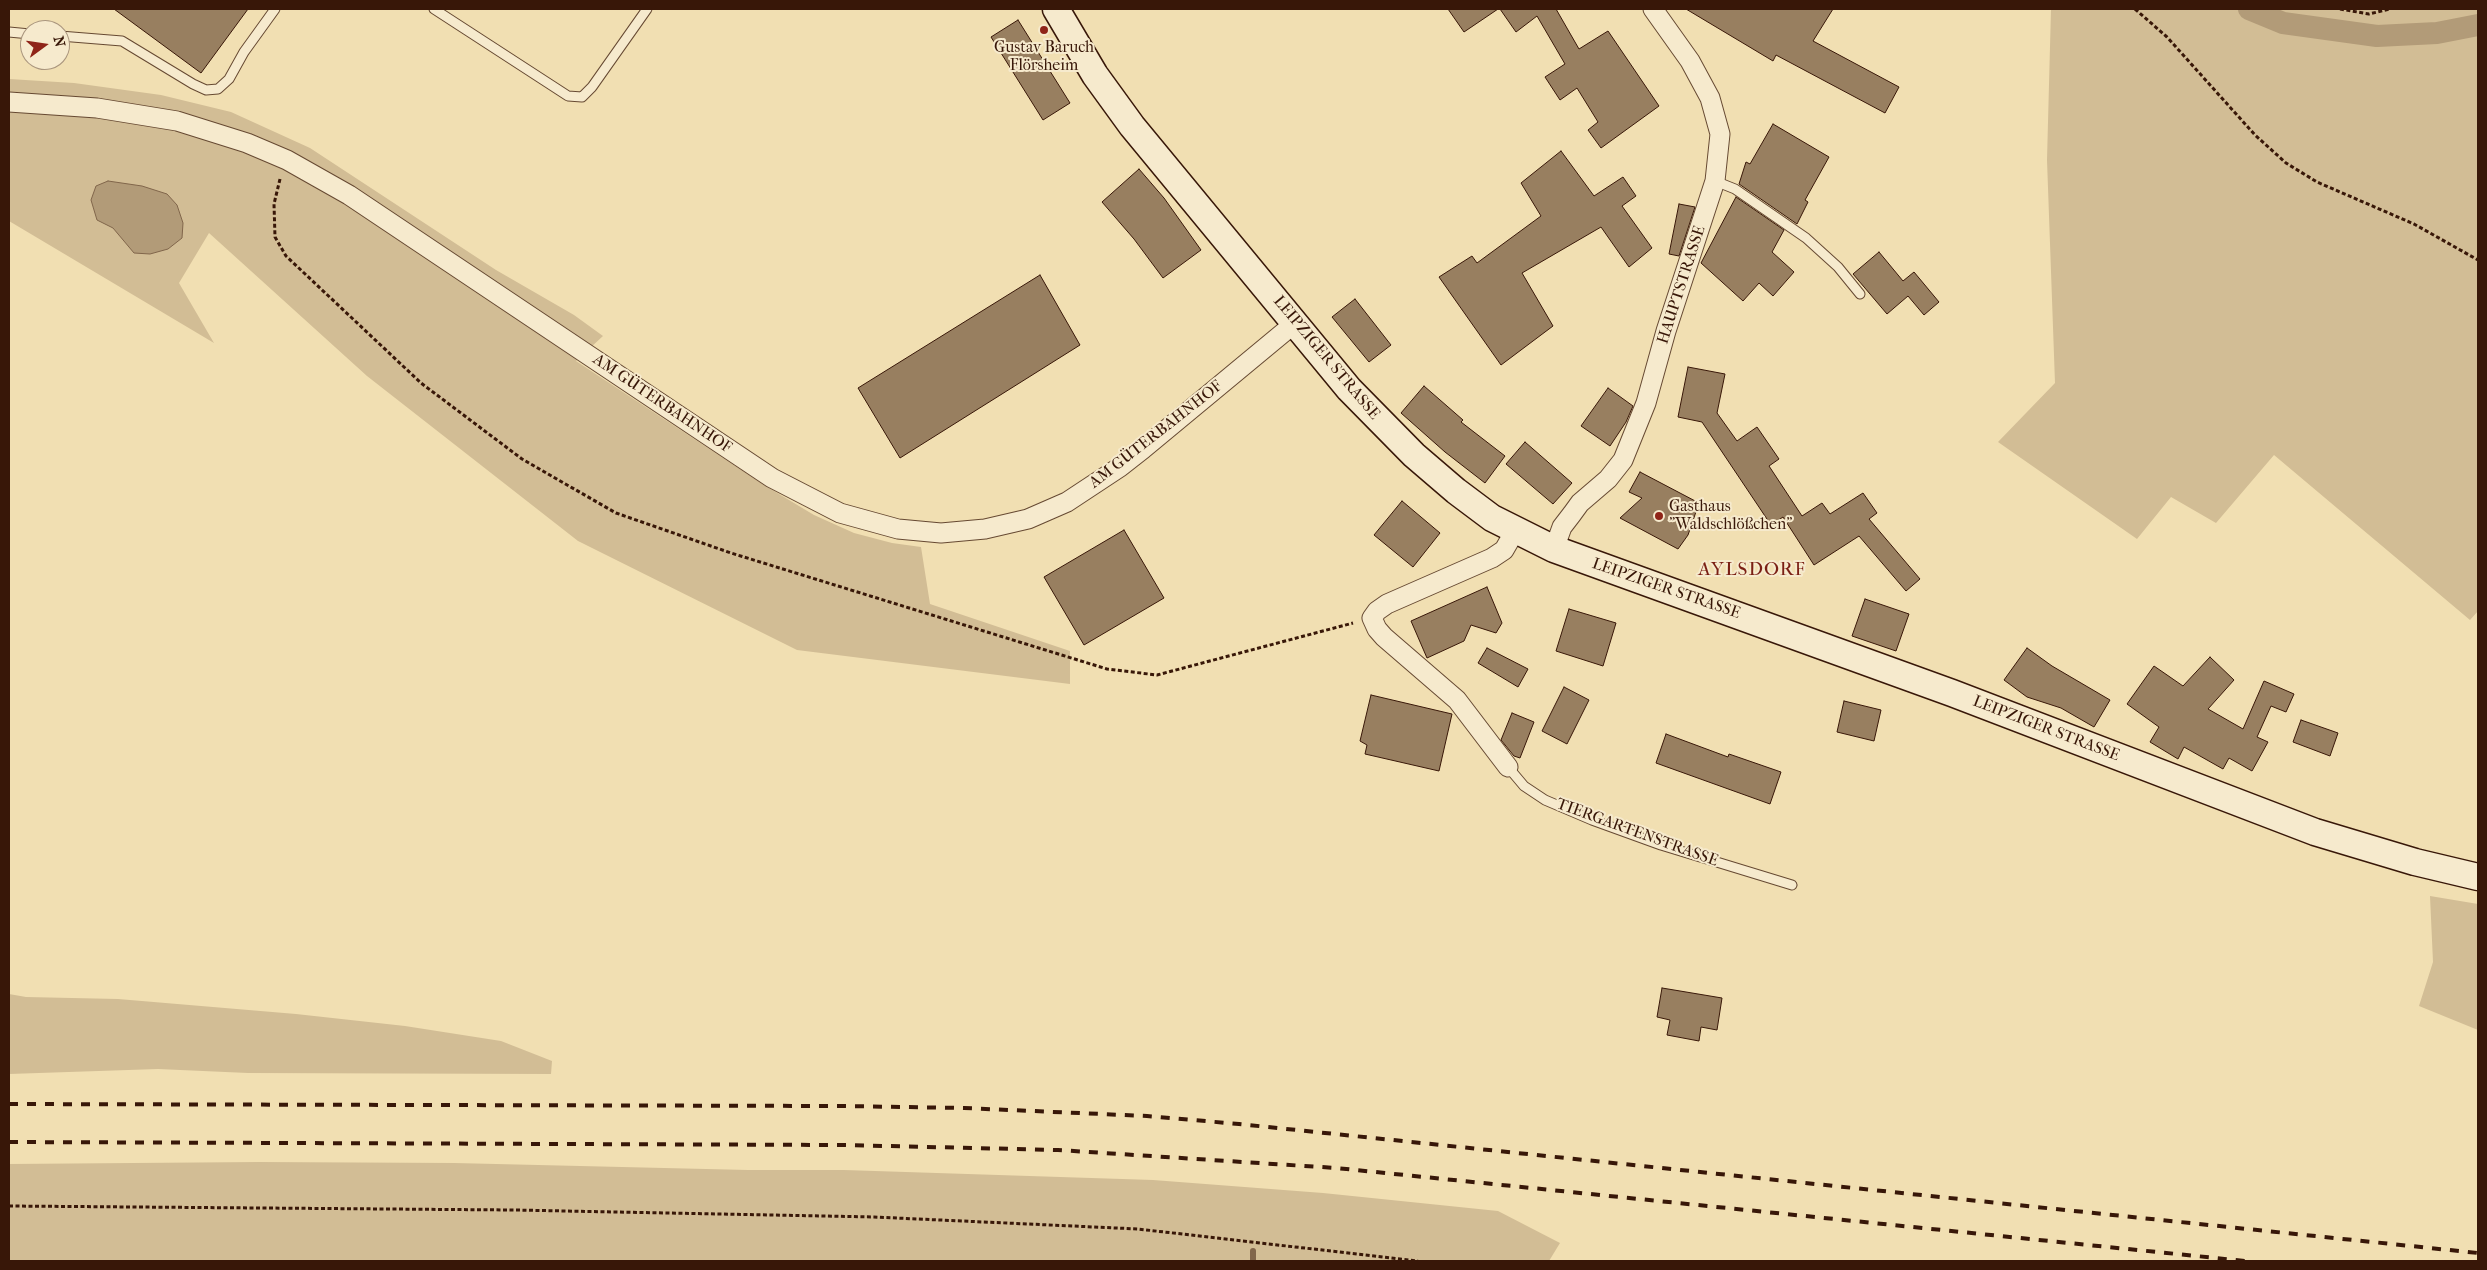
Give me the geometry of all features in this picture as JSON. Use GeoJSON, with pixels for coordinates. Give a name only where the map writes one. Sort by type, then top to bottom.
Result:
{"type":"FeatureCollection","features":[{"type":"Feature","properties":{"kind":"street","name":"LEIPZIGER STRASSE"},"geometry":{"type":"LineString","coordinates":[[1056,9],[1095,75],[1132,126],[1349,389],[1392,435],[1466,500],[1516,531],[1554,549],[1952,693],[2315,832],[2415,862],[2478,877]]}},
{"type":"Feature","properties":{"kind":"street","name":"HAUPTSTRASSE"},"geometry":{"type":"LineString","coordinates":[[1554,549],[1562,527],[1580,502],[1616,470],[1632,438],[1646,402],[1666,331],[1715,181],[1720,152],[1716,115],[1703,82],[1653,9]]}},
{"type":"Feature","properties":{"kind":"street","name":"AM GÜTERBAHNHOF"},"geometry":{"type":"LineString","coordinates":[[9,102],[96,108],[177,121],[247,142],[287,160],[349,195],[788,487],[840,513],[879,526],[941,533],[986,529],[1028,519],[1067,502],[1143,449],[1295,323]]}},
{"type":"Feature","properties":{"kind":"street"},"geometry":{"type":"LineString","coordinates":[[1372,618],[1377,611],[1387,604],[1492,558],[1504,550],[1516,531]]}},
{"type":"Feature","properties":{"kind":"street","name":"TIERGARTENSTRASSE"},"geometry":{"type":"LineString","coordinates":[[1372,618],[1377,629],[1384,637],[1457,700],[1508,767]]}},
{"type":"Feature","properties":{"kind":"lane"},"geometry":{"type":"LineString","coordinates":[[70,37],[122,41],[193,84],[206,90],[218,89],[229,79],[244,52],[275,9]]}},
{"type":"Feature","properties":{"kind":"lane"},"geometry":{"type":"LineString","coordinates":[[434,9],[568,96],[582,97],[592,87],[647,9]]}},
{"type":"Feature","properties":{"kind":"lane"},"geometry":{"type":"LineString","coordinates":[[1715,181],[1735,189],[1806,238],[1838,267],[1860,294]]}},
{"type":"Feature","properties":{"kind":"lane","name":"TIERGARTENSTRASSE"},"geometry":{"type":"LineString","coordinates":[[1508,767],[1524,786],[1544,800],[1592,820],[1661,845],[1792,885]]}},
{"type":"Feature","properties":{"kind":"path"},"geometry":{"type":"LineString","coordinates":[[2135,9],[2167,38],[2255,135],[2286,163],[2318,182],[2414,224],[2478,260]]}},
{"type":"Feature","properties":{"kind":"path"},"geometry":{"type":"LineString","coordinates":[[2340,9],[2369,14],[2390,9]]}},
{"type":"Feature","properties":{"kind":"path"},"geometry":{"type":"LineString","coordinates":[[287,160],[274,204],[275,237],[286,256],[421,383],[522,460],[616,512],[740,556],[1107,670],[1156,675],[1372,618]]}},
{"type":"Feature","properties":{"kind":"path"},"geometry":{"type":"LineString","coordinates":[[9,1206],[514,1210],[874,1217],[1138,1229],[1418,1261]]}},
{"type":"Feature","properties":{"kind":"shaded area"},"geometry":{"type":"Polygon","coordinates":[[[2051,9],[2478,9],[2478,611],[2470,620],[2274,455],[2216,523],[2171,497],[2137,539],[1998,442],[2055,383],[2047,160],[2051,9]]]}},
{"type":"Feature","properties":{"kind":"shaded area"},"geometry":{"type":"Polygon","coordinates":[[[9,79],[74,83],[161,95],[231,112],[310,148],[496,270],[574,315],[603,336],[576,361],[764,485],[814,515],[854,533],[892,543],[921,547],[930,604],[1070,651],[1070,684],[797,650],[578,541],[367,376],[209,233],[179,283],[214,343],[9,221],[9,79]]]}},
{"type":"Feature","properties":{"kind":"shaded area"},"geometry":{"type":"Polygon","coordinates":[[[108,181],[142,186],[167,194],[177,205],[183,223],[182,238],[168,249],[150,254],[134,253],[113,228],[97,220],[91,200],[96,186],[108,181]]]}},
{"type":"Feature","properties":{"kind":"shaded area"},"geometry":{"type":"Polygon","coordinates":[[[2430,896],[2478,904],[2478,1030],[2419,1006],[2433,962],[2430,896]]]}},
{"type":"Feature","properties":{"kind":"shaded area"},"geometry":{"type":"Polygon","coordinates":[[[9,994],[26,997],[118,999],[296,1014],[405,1026],[501,1041],[552,1061],[551,1074],[248,1073],[158,1069],[9,1074],[9,994]]]}},
{"type":"Feature","properties":{"kind":"shaded area"},"geometry":{"type":"Polygon","coordinates":[[[454,1163],[748,1170],[844,1170],[1153,1180],[1323,1193],[1498,1211],[1560,1243],[1549,1261],[9,1261],[9,1164],[454,1163]]]}},
{"type":"Feature","properties":{"kind":"building"},"geometry":{"type":"Polygon","coordinates":[[[114,9],[248,9],[201,73],[114,9]]]}},
{"type":"Feature","properties":{"kind":"building"},"geometry":{"type":"Polygon","coordinates":[[[1448,9],[1498,9],[1464,32],[1448,9]]]}},
{"type":"Feature","properties":{"kind":"building"},"geometry":{"type":"Polygon","coordinates":[[[1500,9],[1556,9],[1579,49],[1608,31],[1659,106],[1601,148],[1588,130],[1598,122],[1577,88],[1560,100],[1545,77],[1565,64],[1537,16],[1516,32],[1500,9]]]}},
{"type":"Feature","properties":{"kind":"building"},"geometry":{"type":"Polygon","coordinates":[[[1686,9],[1833,9],[1813,41],[1899,87],[1885,113],[1776,55],[1773,61],[1686,9]]]}},
{"type":"Feature","properties":{"kind":"building"},"geometry":{"type":"Polygon","coordinates":[[[1018,20],[1070,103],[1043,120],[991,37],[1018,20]]]}},
{"type":"Feature","properties":{"kind":"building"},"geometry":{"type":"Polygon","coordinates":[[[1773,124],[1829,157],[1805,200],[1808,202],[1797,224],[1739,184],[1746,162],[1750,164],[1773,124]]]}},
{"type":"Feature","properties":{"kind":"building"},"geometry":{"type":"Polygon","coordinates":[[[1561,151],[1594,196],[1623,177],[1636,196],[1622,206],[1652,248],[1629,267],[1601,227],[1522,273],[1553,326],[1501,365],[1439,277],[1472,256],[1477,263],[1541,216],[1521,183],[1561,151]]]}},
{"type":"Feature","properties":{"kind":"building"},"geometry":{"type":"Polygon","coordinates":[[[1139,169],[1164,198],[1201,250],[1163,278],[1134,239],[1102,202],[1139,169]]]}},
{"type":"Feature","properties":{"kind":"building"},"geometry":{"type":"Polygon","coordinates":[[[1736,197],[1784,230],[1772,252],[1794,272],[1773,296],[1759,283],[1743,301],[1701,263],[1736,197]]]}},
{"type":"Feature","properties":{"kind":"building"},"geometry":{"type":"Polygon","coordinates":[[[1679,204],[1695,207],[1679,256],[1669,254],[1679,204]]]}},
{"type":"Feature","properties":{"kind":"building"},"geometry":{"type":"Polygon","coordinates":[[[1879,252],[1903,281],[1914,272],[1939,302],[1924,315],[1908,296],[1887,314],[1853,274],[1879,252]]]}},
{"type":"Feature","properties":{"kind":"building"},"geometry":{"type":"Polygon","coordinates":[[[1040,275],[1080,345],[900,458],[858,388],[1040,275]]]}},
{"type":"Feature","properties":{"kind":"building"},"geometry":{"type":"Polygon","coordinates":[[[1355,299],[1391,345],[1369,362],[1332,317],[1355,299]]]}},
{"type":"Feature","properties":{"kind":"building"},"geometry":{"type":"Polygon","coordinates":[[[1688,367],[1725,374],[1717,413],[1737,441],[1757,427],[1779,459],[1769,466],[1802,516],[1822,503],[1830,514],[1863,493],[1877,513],[1869,519],[1920,579],[1906,591],[1859,536],[1814,565],[1783,517],[1771,525],[1702,422],[1678,417],[1688,367]]]}},
{"type":"Feature","properties":{"kind":"building"},"geometry":{"type":"Polygon","coordinates":[[[1424,386],[1463,420],[1461,422],[1505,456],[1485,483],[1445,452],[1401,413],[1424,386]]]}},
{"type":"Feature","properties":{"kind":"building"},"geometry":{"type":"Polygon","coordinates":[[[1608,388],[1633,406],[1626,422],[1610,446],[1581,426],[1608,388]]]}},
{"type":"Feature","properties":{"kind":"building"},"geometry":{"type":"Polygon","coordinates":[[[1525,442],[1572,483],[1553,504],[1506,464],[1525,442]]]}},
{"type":"Feature","properties":{"kind":"building"},"geometry":{"type":"Polygon","coordinates":[[[1640,472],[1699,503],[1688,535],[1678,549],[1620,518],[1642,498],[1629,492],[1640,472]]]}},
{"type":"Feature","properties":{"kind":"building"},"geometry":{"type":"Polygon","coordinates":[[[1402,501],[1440,533],[1413,567],[1374,535],[1402,501]]]}},
{"type":"Feature","properties":{"kind":"building"},"geometry":{"type":"Polygon","coordinates":[[[1124,530],[1164,598],[1084,645],[1044,577],[1124,530]]]}},
{"type":"Feature","properties":{"kind":"building"},"geometry":{"type":"Polygon","coordinates":[[[1487,587],[1502,623],[1496,633],[1471,625],[1464,641],[1427,658],[1411,621],[1487,587]]]}},
{"type":"Feature","properties":{"kind":"building"},"geometry":{"type":"Polygon","coordinates":[[[1865,599],[1909,614],[1896,651],[1852,636],[1865,599]]]}},
{"type":"Feature","properties":{"kind":"building"},"geometry":{"type":"Polygon","coordinates":[[[1569,609],[1616,623],[1603,666],[1556,651],[1569,609]]]}},
{"type":"Feature","properties":{"kind":"building"},"geometry":{"type":"Polygon","coordinates":[[[1487,648],[1528,669],[1518,687],[1478,663],[1487,648]]]}},
{"type":"Feature","properties":{"kind":"building"},"geometry":{"type":"Polygon","coordinates":[[[2027,648],[2052,666],[2110,700],[2094,727],[2061,708],[2027,697],[2004,680],[2027,648]]]}},
{"type":"Feature","properties":{"kind":"building"},"geometry":{"type":"Polygon","coordinates":[[[2210,657],[2234,680],[2208,709],[2243,729],[2264,681],[2294,694],[2286,712],[2271,706],[2257,737],[2268,742],[2252,771],[2229,758],[2223,769],[2184,747],[2178,759],[2150,742],[2159,727],[2127,704],[2154,666],[2183,686],[2210,657]]]}},
{"type":"Feature","properties":{"kind":"building"},"geometry":{"type":"Polygon","coordinates":[[[1564,687],[1589,700],[1567,744],[1542,731],[1564,687]]]}},
{"type":"Feature","properties":{"kind":"building"},"geometry":{"type":"Polygon","coordinates":[[[1371,695],[1452,714],[1439,771],[1365,754],[1367,745],[1360,741],[1371,695]]]}},
{"type":"Feature","properties":{"kind":"building"},"geometry":{"type":"Polygon","coordinates":[[[1844,701],[1881,710],[1874,741],[1837,732],[1844,701]]]}},
{"type":"Feature","properties":{"kind":"building"},"geometry":{"type":"Polygon","coordinates":[[[1512,713],[1534,722],[1520,758],[1514,756],[1501,740],[1512,713]]]}},
{"type":"Feature","properties":{"kind":"building"},"geometry":{"type":"Polygon","coordinates":[[[2301,720],[2338,733],[2330,756],[2293,742],[2301,720]]]}},
{"type":"Feature","properties":{"kind":"building"},"geometry":{"type":"Polygon","coordinates":[[[1666,734],[1728,757],[1729,754],[1781,772],[1770,804],[1656,763],[1666,734]]]}},
{"type":"Feature","properties":{"kind":"building"},"geometry":{"type":"Polygon","coordinates":[[[1662,988],[1722,998],[1717,1030],[1701,1027],[1699,1041],[1667,1035],[1670,1020],[1657,1017],[1662,988]]]}},
{"type":"Feature","properties":{"kind":"waterway"},"geometry":{"type":"LineString","coordinates":[[2249,9],[2283,23],[2377,36],[2437,33],[2478,25]]}},
{"type":"Feature","properties":{"kind":"waterway"},"geometry":{"type":"LineString","coordinates":[[1253,1251],[1253,1261]]}},
{"type":"Feature","properties":{"kind":"railway"},"geometry":{"type":"LineString","coordinates":[[9,1104],[842,1106],[964,1108],[1147,1116],[2478,1253]]}},
{"type":"Feature","properties":{"kind":"railway"},"geometry":{"type":"LineString","coordinates":[[9,1142],[844,1145],[1058,1150],[1336,1168],[2245,1261]]}},
{"type":"Feature","properties":{"kind":"place","name":"Gustav Baruch Flörsheim"},"geometry":{"type":"Point","coordinates":[1044,30]}},
{"type":"Feature","properties":{"kind":"place","name":"Gasthaus \"Waldschlößchen\""},"geometry":{"type":"Point","coordinates":[1659,516]}},
{"type":"Feature","properties":{"kind":"district","name":"AYLSDORF"},"geometry":{"type":"Point","coordinates":[1752,570]}}]}
